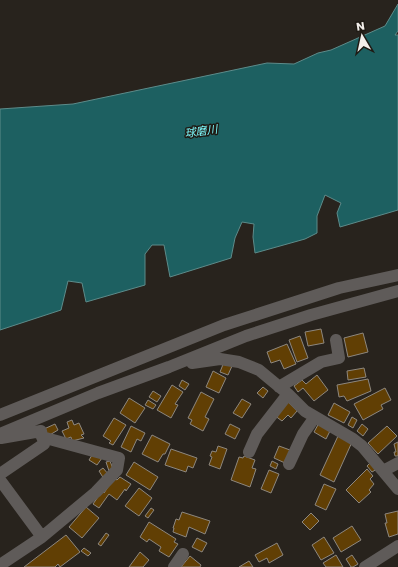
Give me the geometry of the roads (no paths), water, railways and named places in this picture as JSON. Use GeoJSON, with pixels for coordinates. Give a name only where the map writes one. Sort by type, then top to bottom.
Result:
{"type":"FeatureCollection","features":[{"type":"Feature","properties":{"kind":"street"},"geometry":{"type":"LineString","coordinates":[[0,415],[231,323],[339,288],[398,275]]}},
{"type":"Feature","properties":{"kind":"street"},"geometry":{"type":"LineString","coordinates":[[0,434],[98,393],[169,367],[246,336],[311,315],[398,291]]}},
{"type":"Feature","properties":{"kind":"street"},"geometry":{"type":"LineString","coordinates":[[249,452],[257,434],[284,390],[321,362],[339,358],[336,340]]}},
{"type":"Feature","properties":{"kind":"street"},"geometry":{"type":"LineString","coordinates":[[113,369],[119,376],[220,359],[239,362],[259,370],[284,390],[305,411],[353,439],[362,446],[398,489]]}},
{"type":"Feature","properties":{"kind":"street"},"geometry":{"type":"LineString","coordinates":[[289,464],[303,434],[315,417]]}},
{"type":"Feature","properties":{"kind":"street"},"geometry":{"type":"LineString","coordinates":[[0,438],[41,431],[44,444],[0,474]]}},
{"type":"Feature","properties":{"kind":"street"},"geometry":{"type":"LineString","coordinates":[[2,566],[42,537],[96,492],[117,470],[119,458],[42,438]]}},
{"type":"Feature","properties":{"kind":"street"},"geometry":{"type":"LineString","coordinates":[[383,471],[398,463]]}},
{"type":"Feature","properties":{"kind":"street"},"geometry":{"type":"LineString","coordinates":[[0,480],[42,537]]}},
{"type":"Feature","properties":{"kind":"street"},"geometry":{"type":"LineString","coordinates":[[365,567],[398,546]]}},
{"type":"Feature","properties":{"kind":"street"},"geometry":{"type":"LineString","coordinates":[[174,567],[183,554]]}},
{"type":"Feature","properties":{"kind":"water","name":"球磨川"},"geometry":{"type":"Polygon","coordinates":[[[398,4],[398,31],[395,35],[398,35],[398,210],[340,227],[337,213],[341,203],[325,195],[317,216],[317,233],[305,239],[255,253],[253,237],[254,224],[242,222],[235,238],[231,258],[170,277],[164,245],[152,245],[145,254],[145,285],[86,302],[82,283],[68,281],[61,310],[0,330],[0,109],[73,104],[267,63],[294,64],[318,53],[331,50],[385,26],[398,4]]]}}]}
